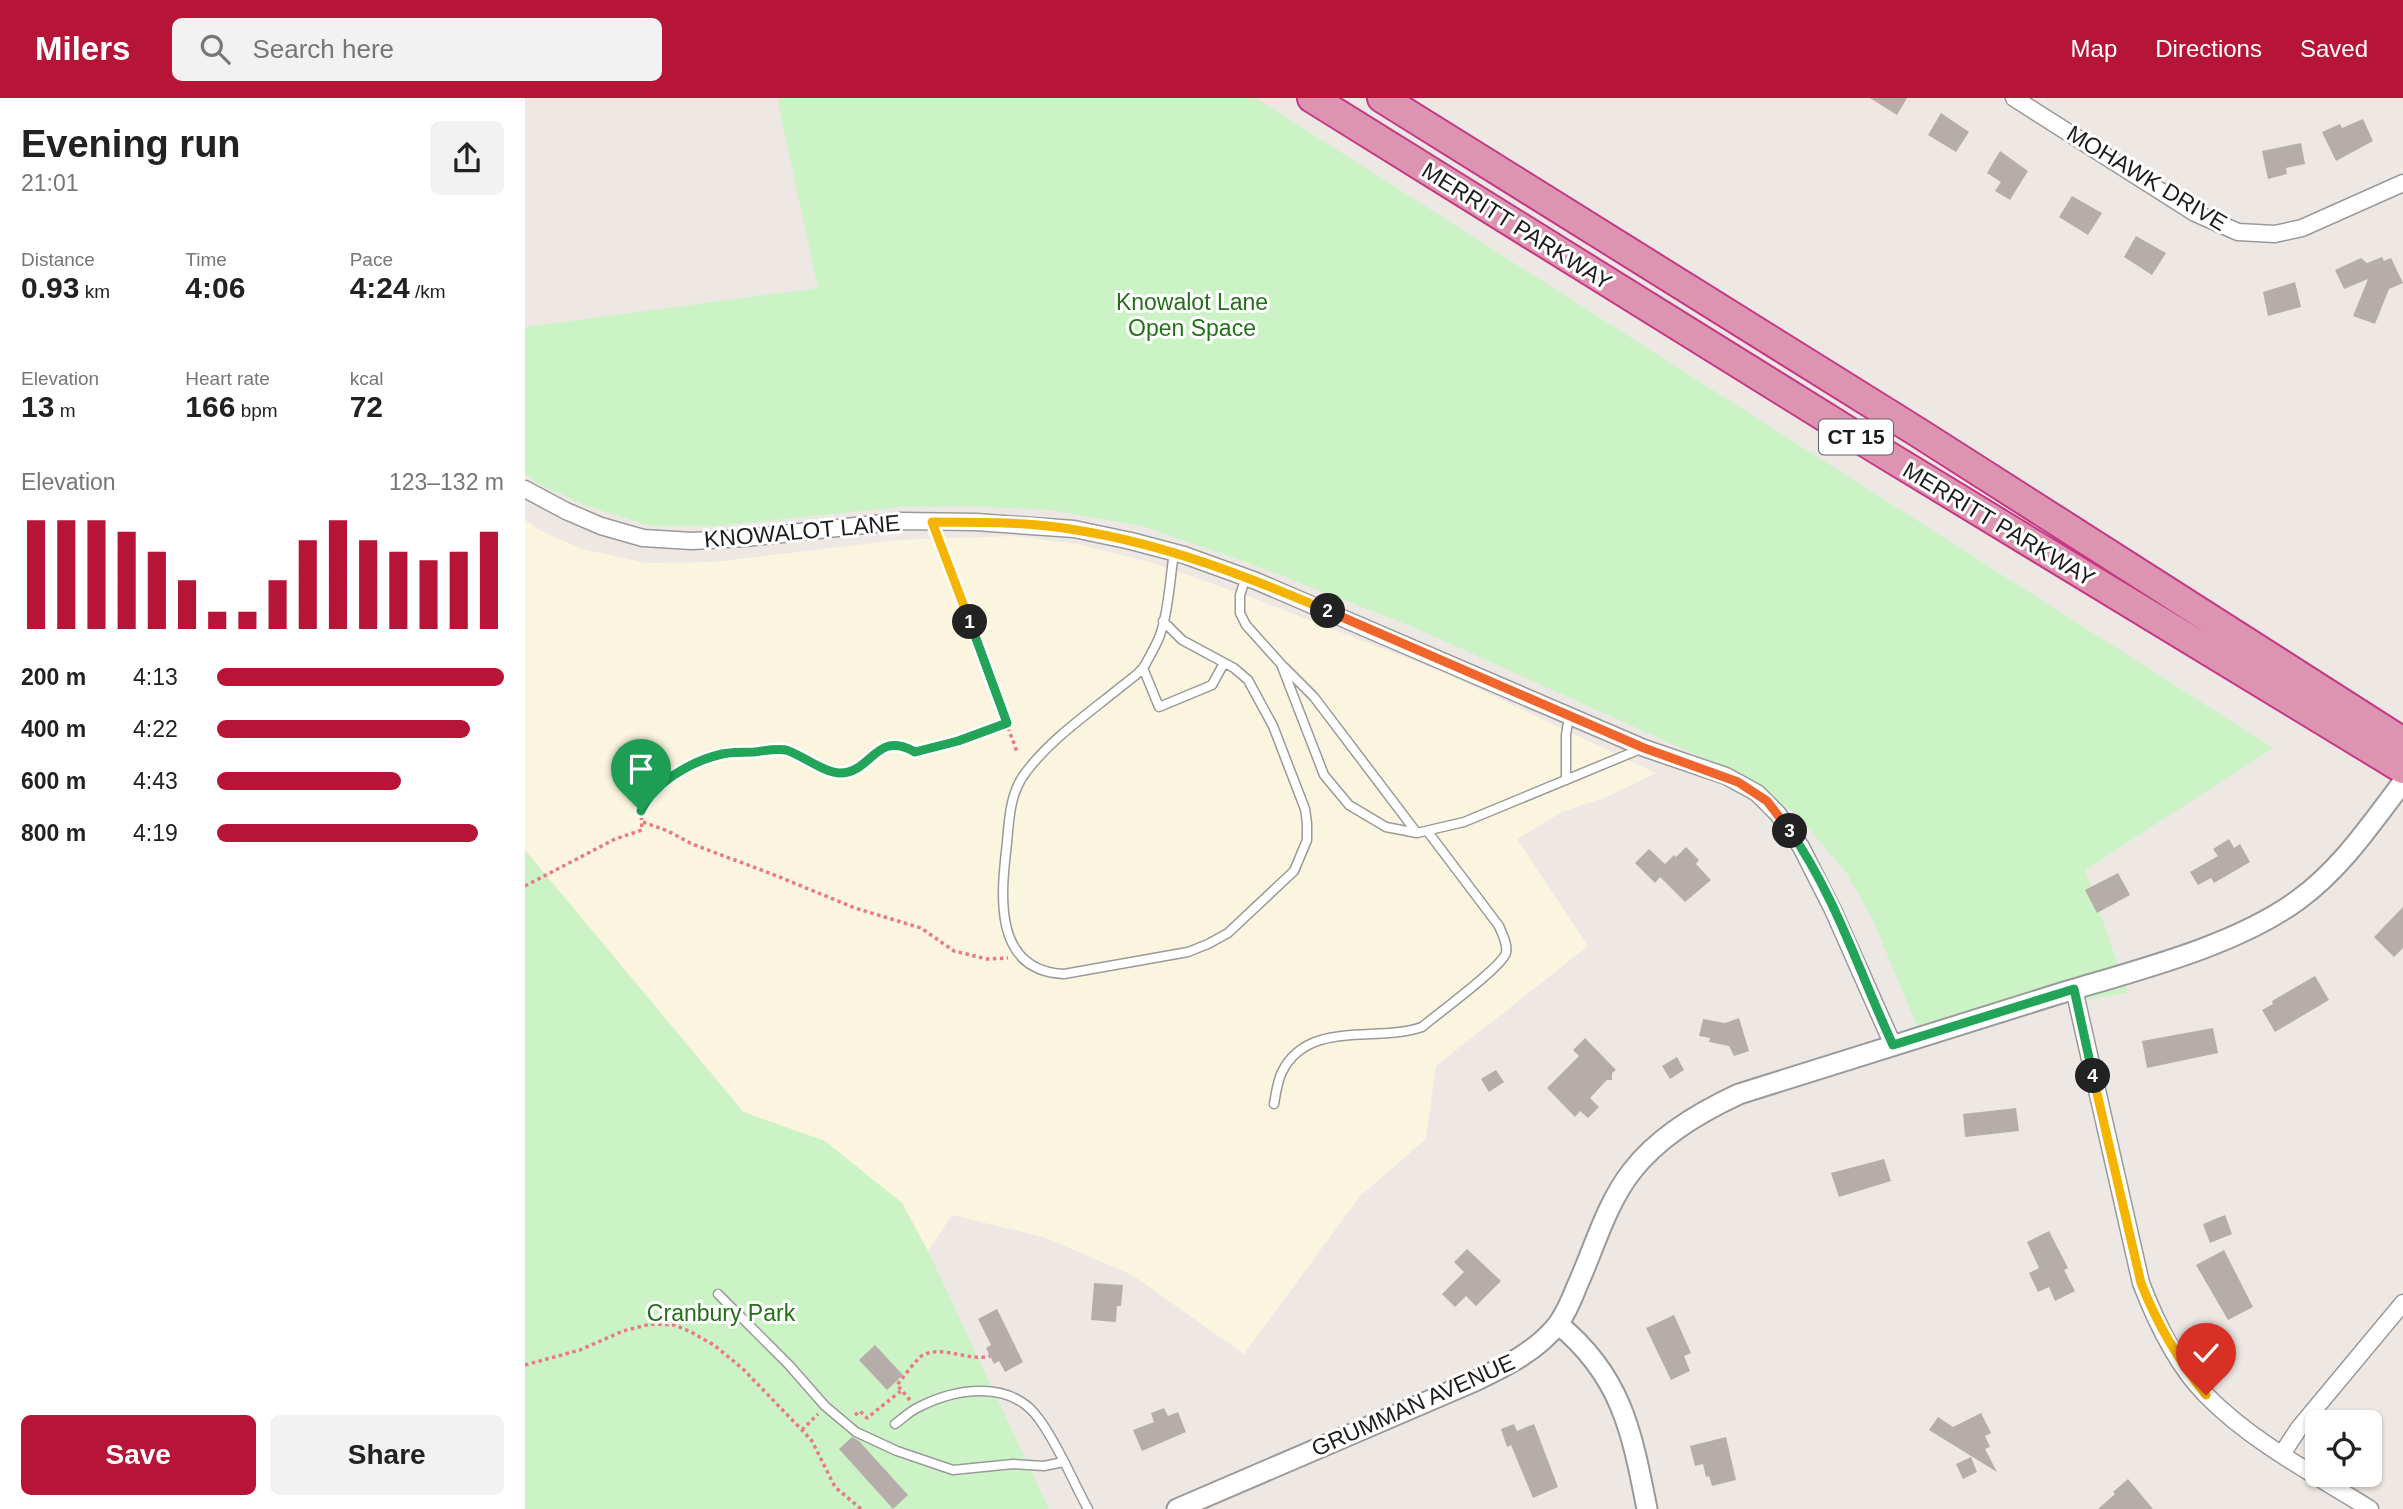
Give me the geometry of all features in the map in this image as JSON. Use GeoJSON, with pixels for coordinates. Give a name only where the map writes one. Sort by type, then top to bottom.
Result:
{"type":"FeatureCollection","features":[{"type":"Feature","properties":{"kind":"highway","name":"MERRITT PARKWAY"},"geometry":{"type":"LineString","coordinates":[[1312,98],[1886,456],[2403,769]]}},
{"type":"Feature","properties":{"kind":"highway","name":"MERRITT PARKWAY"},"geometry":{"type":"LineString","coordinates":[[1382,98],[1919,433],[2403,742]]}},
{"type":"Feature","properties":{"kind":"street","name":"MOHAWK DRIVE"},"geometry":{"type":"LineString","coordinates":[[2014,98],[2196,213],[2238,232],[2276,234],[2302,228],[2403,183]]}},
{"type":"Feature","properties":{"kind":"street","name":"KNOWALOT LANE"},"geometry":{"type":"LineString","coordinates":[[525,489],[601,526],[643,538],[745,538],[902,522],[976,522],[1074,529],[1174,553],[1246,577],[1644,748],[1738,782],[1757,793],[1779,814],[1801,847],[1893,1045]]}},
{"type":"Feature","properties":{"kind":"street","name":"GRUMMAN AVENUE"},"geometry":{"type":"LineString","coordinates":[[1177,1509],[1513,1363],[1558,1324],[1571,1302],[1611,1205],[1631,1172],[1654,1147],[1716,1105],[1739,1094],[2209,946],[2244,932],[2273,917],[2318,884],[2337,866],[2403,782]]}},
{"type":"Feature","properties":{"kind":"street"},"geometry":{"type":"LineString","coordinates":[[2074,989],[2141,1283],[2150,1307],[2185,1369],[2206,1395],[2255,1436],[2370,1509]]}},
{"type":"Feature","properties":{"kind":"street"},"geometry":{"type":"LineString","coordinates":[[2282,1454],[2299,1428],[2403,1303]]}},
{"type":"Feature","properties":{"kind":"street"},"geometry":{"type":"LineString","coordinates":[[1558,1324],[1592,1357],[1619,1400],[1631,1433],[1647,1509]]}},
{"type":"Feature","properties":{"kind":"lane"},"geometry":{"type":"LineString","coordinates":[[1163,621],[1182,640],[1248,680],[1273,726],[1305,809],[1307,840],[1294,871],[1228,933],[1208,944],[1188,952],[1064,974],[1050,973],[1021,956],[1006,931],[1003,916],[1002,882],[1011,808],[1017,785],[1026,771],[1055,741],[1143,668],[1161,632],[1174,553]]}},
{"type":"Feature","properties":{"kind":"lane"},"geometry":{"type":"LineString","coordinates":[[1246,577],[1240,594],[1240,613],[1246,625],[1314,697],[1417,834]]}},
{"type":"Feature","properties":{"kind":"lane"},"geometry":{"type":"LineString","coordinates":[[1143,668],[1159,707],[1212,685],[1224,663]]}},
{"type":"Feature","properties":{"kind":"lane"},"geometry":{"type":"LineString","coordinates":[[1281,664],[1324,775],[1349,805],[1386,827],[1417,834],[1464,822],[1644,748]]}},
{"type":"Feature","properties":{"kind":"lane"},"geometry":{"type":"LineString","coordinates":[[1566,780],[1566,735],[1569,716]]}},
{"type":"Feature","properties":{"kind":"lane"},"geometry":{"type":"LineString","coordinates":[[1274,1104],[1281,1074],[1291,1058],[1305,1046],[1347,1035],[1411,1031],[1422,1027],[1496,966],[1506,953],[1499,926],[1428,832]]}},
{"type":"Feature","properties":{"kind":"lane"},"geometry":{"type":"LineString","coordinates":[[718,1294],[789,1365],[825,1406],[856,1432],[897,1451],[953,1469],[1013,1464],[1044,1466],[1063,1462]]}},
{"type":"Feature","properties":{"kind":"lane"},"geometry":{"type":"LineString","coordinates":[[895,1424],[917,1408],[969,1391],[988,1389],[1009,1395],[1022,1401],[1039,1418],[1089,1509]]}},
{"type":"Feature","properties":{"kind":"path"},"geometry":{"type":"LineString","coordinates":[[932,522],[1017,752]]}},
{"type":"Feature","properties":{"kind":"path"},"geometry":{"type":"LineString","coordinates":[[525,886],[615,839],[642,830],[641,811],[646,799],[683,769],[722,754],[783,749],[838,773],[853,771],[881,749],[892,744],[903,745],[915,752],[958,741],[1007,723]]}},
{"type":"Feature","properties":{"kind":"path"},"geometry":{"type":"LineString","coordinates":[[643,822],[855,908],[921,928],[954,951],[987,959],[1012,957]]}},
{"type":"Feature","properties":{"kind":"path"},"geometry":{"type":"LineString","coordinates":[[525,1365],[580,1350],[623,1331],[651,1324],[675,1325],[691,1332],[742,1368],[812,1441],[835,1487],[861,1509]]}},
{"type":"Feature","properties":{"kind":"path"},"geometry":{"type":"LineString","coordinates":[[917,1408],[896,1384],[920,1356],[931,1353],[990,1356]]}},
{"type":"Feature","properties":{"kind":"path"},"geometry":{"type":"LineString","coordinates":[[845,1424],[860,1411],[867,1418],[902,1390]]}},
{"type":"Feature","properties":{"kind":"path"},"geometry":{"type":"LineString","coordinates":[[802,1430],[825,1406]]}},
{"type":"Feature","properties":{"kind":"shaded area"},"geometry":{"type":"Polygon","coordinates":[[[525,520],[541,531],[583,549],[646,563],[714,562],[898,540],[1016,536],[1077,544],[1154,563],[1261,601],[1447,674],[1656,773],[1607,797],[1564,811],[1517,839],[1588,946],[1436,1066],[1426,1139],[1361,1195],[1244,1354],[1132,1275],[1043,1237],[952,1215],[928,1251],[902,1203],[825,1142],[744,1112],[525,850],[525,520]]]}},
{"type":"Feature","properties":{"kind":"green space","name":"Knowalot Lane Open Space"},"geometry":{"type":"Polygon","coordinates":[[[777,98],[1256,98],[2273,748],[2085,870],[2128,993],[2024,1010],[1921,1036],[1872,918],[1846,872],[1795,813],[1734,772],[1411,626],[1251,564],[1142,526],[1050,510],[962,506],[902,507],[715,526],[651,526],[587,506],[537,483],[525,474],[525,327],[818,288],[777,98]]]}},
{"type":"Feature","properties":{"kind":"green space","name":"Cranbury Park"},"geometry":{"type":"Polygon","coordinates":[[[525,850],[743,1112],[825,1141],[902,1203],[928,1251],[1049,1509],[525,1509],[525,850]]]}},
{"type":"Feature","properties":{"kind":"building"},"geometry":{"type":"Polygon","coordinates":[[[1870,98],[1907,98],[1897,115],[1870,98]]]}},
{"type":"Feature","properties":{"kind":"building"},"geometry":{"type":"Polygon","coordinates":[[[1941,113],[1969,132],[1956,152],[1928,135],[1941,113]]]}},
{"type":"Feature","properties":{"kind":"building"},"geometry":{"type":"Polygon","coordinates":[[[2363,119],[2373,141],[2336,161],[2322,132],[2340,124],[2342,128],[2363,119]]]}},
{"type":"Feature","properties":{"kind":"building"},"geometry":{"type":"Polygon","coordinates":[[[2301,143],[2305,164],[2286,168],[2287,174],[2268,179],[2262,151],[2301,143]]]}},
{"type":"Feature","properties":{"kind":"building"},"geometry":{"type":"Polygon","coordinates":[[[2000,151],[2028,171],[2010,200],[1995,191],[2001,182],[1987,173],[2000,151]]]}},
{"type":"Feature","properties":{"kind":"building"},"geometry":{"type":"Polygon","coordinates":[[[2072,196],[2102,213],[2088,235],[2059,217],[2072,196]]]}},
{"type":"Feature","properties":{"kind":"building"},"geometry":{"type":"Polygon","coordinates":[[[2136,236],[2166,253],[2152,275],[2124,257],[2136,236]]]}},
{"type":"Feature","properties":{"kind":"building"},"geometry":{"type":"Polygon","coordinates":[[[2382,257],[2384,261],[2391,258],[2403,283],[2389,289],[2375,324],[2353,316],[2368,279],[2344,289],[2335,270],[2361,258],[2367,263],[2382,257]]]}},
{"type":"Feature","properties":{"kind":"building"},"geometry":{"type":"Polygon","coordinates":[[[2295,282],[2301,307],[2268,316],[2263,292],[2295,282]]]}},
{"type":"Feature","properties":{"kind":"building"},"geometry":{"type":"Polygon","coordinates":[[[2229,839],[2234,848],[2240,844],[2250,862],[2214,883],[2211,878],[2198,885],[2190,872],[2218,856],[2213,849],[2229,839]]]}},
{"type":"Feature","properties":{"kind":"building"},"geometry":{"type":"Polygon","coordinates":[[[1686,847],[1699,860],[1696,864],[1711,880],[1685,902],[1660,877],[1655,883],[1635,863],[1649,849],[1665,864],[1686,847]]]}},
{"type":"Feature","properties":{"kind":"building"},"geometry":{"type":"Polygon","coordinates":[[[2118,873],[2130,895],[2097,913],[2085,890],[2118,873]]]}},
{"type":"Feature","properties":{"kind":"building"},"geometry":{"type":"Polygon","coordinates":[[[2403,907],[2403,948],[2394,957],[2374,937],[2403,907]]]}},
{"type":"Feature","properties":{"kind":"building"},"geometry":{"type":"Polygon","coordinates":[[[2315,976],[2329,1000],[2275,1032],[2262,1010],[2273,1004],[2272,1001],[2315,976]]]}},
{"type":"Feature","properties":{"kind":"building"},"geometry":{"type":"Polygon","coordinates":[[[1739,1018],[1749,1051],[1734,1056],[1729,1046],[1709,1042],[1710,1038],[1699,1036],[1703,1019],[1725,1023],[1739,1018]]]}},
{"type":"Feature","properties":{"kind":"building"},"geometry":{"type":"Polygon","coordinates":[[[2213,1028],[2218,1053],[2147,1068],[2142,1041],[2213,1028]]]}},
{"type":"Feature","properties":{"kind":"building"},"geometry":{"type":"Polygon","coordinates":[[[1585,1038],[1616,1070],[1612,1073],[1612,1080],[1607,1080],[1590,1098],[1599,1107],[1588,1118],[1580,1111],[1575,1117],[1547,1088],[1579,1056],[1573,1050],[1585,1038]]]}},
{"type":"Feature","properties":{"kind":"building"},"geometry":{"type":"Polygon","coordinates":[[[1677,1057],[1684,1070],[1670,1079],[1662,1066],[1677,1057]]]}},
{"type":"Feature","properties":{"kind":"building"},"geometry":{"type":"Polygon","coordinates":[[[1496,1070],[1504,1082],[1489,1092],[1481,1079],[1496,1070]]]}},
{"type":"Feature","properties":{"kind":"building"},"geometry":{"type":"Polygon","coordinates":[[[2016,1108],[2019,1131],[1965,1137],[1963,1114],[2016,1108]]]}},
{"type":"Feature","properties":{"kind":"building"},"geometry":{"type":"Polygon","coordinates":[[[1884,1159],[1891,1181],[1839,1197],[1831,1173],[1884,1159]]]}},
{"type":"Feature","properties":{"kind":"building"},"geometry":{"type":"Polygon","coordinates":[[[2225,1215],[2232,1234],[2210,1243],[2203,1224],[2225,1215]]]}},
{"type":"Feature","properties":{"kind":"building"},"geometry":{"type":"Polygon","coordinates":[[[2049,1231],[2068,1268],[2064,1270],[2075,1291],[2055,1301],[2049,1287],[2038,1292],[2029,1273],[2039,1268],[2027,1242],[2049,1231]]]}},
{"type":"Feature","properties":{"kind":"building"},"geometry":{"type":"Polygon","coordinates":[[[1467,1249],[1501,1281],[1476,1306],[1466,1296],[1455,1307],[1442,1294],[1464,1272],[1454,1262],[1467,1249]]]}},
{"type":"Feature","properties":{"kind":"building"},"geometry":{"type":"Polygon","coordinates":[[[2224,1250],[2253,1307],[2228,1320],[2196,1265],[2224,1250]]]}},
{"type":"Feature","properties":{"kind":"building"},"geometry":{"type":"Polygon","coordinates":[[[1094,1283],[1123,1285],[1116,1322],[1091,1320],[1094,1283]]]}},
{"type":"Feature","properties":{"kind":"building"},"geometry":{"type":"Polygon","coordinates":[[[997,1309],[1023,1362],[1005,1372],[999,1361],[994,1364],[986,1348],[991,1345],[978,1319],[997,1309]]]}},
{"type":"Feature","properties":{"kind":"building"},"geometry":{"type":"Polygon","coordinates":[[[1674,1315],[1691,1353],[1684,1356],[1690,1371],[1671,1380],[1646,1328],[1674,1315]]]}},
{"type":"Feature","properties":{"kind":"building"},"geometry":{"type":"Polygon","coordinates":[[[875,1345],[903,1375],[887,1390],[859,1360],[875,1345]]]}},
{"type":"Feature","properties":{"kind":"building"},"geometry":{"type":"Polygon","coordinates":[[[1164,1408],[1168,1416],[1178,1412],[1186,1432],[1142,1451],[1133,1430],[1154,1422],[1151,1413],[1164,1408]]]}},
{"type":"Feature","properties":{"kind":"building"},"geometry":{"type":"Polygon","coordinates":[[[1981,1413],[1991,1433],[1985,1436],[1990,1447],[1985,1449],[1997,1472],[1929,1430],[1938,1417],[1953,1427],[1981,1413]]]}},
{"type":"Feature","properties":{"kind":"building"},"geometry":{"type":"Polygon","coordinates":[[[1514,1424],[1517,1431],[1534,1424],[1558,1487],[1533,1498],[1511,1445],[1507,1447],[1501,1429],[1514,1424]]]}},
{"type":"Feature","properties":{"kind":"building"},"geometry":{"type":"Polygon","coordinates":[[[852,1437],[859,1441],[908,1495],[893,1509],[839,1449],[852,1437]]]}},
{"type":"Feature","properties":{"kind":"building"},"geometry":{"type":"Polygon","coordinates":[[[1726,1437],[1736,1480],[1712,1486],[1709,1476],[1706,1477],[1703,1464],[1695,1466],[1690,1446],[1726,1437]]]}},
{"type":"Feature","properties":{"kind":"building"},"geometry":{"type":"Polygon","coordinates":[[[1971,1457],[1977,1472],[1963,1479],[1956,1464],[1971,1457]]]}},
{"type":"Feature","properties":{"kind":"building"},"geometry":{"type":"Polygon","coordinates":[[[2128,1479],[2153,1509],[2098,1509],[2115,1494],[2113,1492],[2128,1479]]]}},
{"type":"Feature","properties":{"kind":"route"},"geometry":{"type":"LineString","coordinates":[[641,811],[646,799],[683,769],[722,754],[783,749],[838,773],[853,771],[865,760],[892,744],[903,745],[915,752],[958,741],[1007,723],[932,522],[976,522],[1074,529],[1184,555],[1231,571],[1644,748],[1726,776],[1757,793],[1779,814],[1801,847],[1833,910],[1893,1045],[2074,989],[2141,1283],[2150,1307],[2185,1369],[2206,1395]]}}]}
